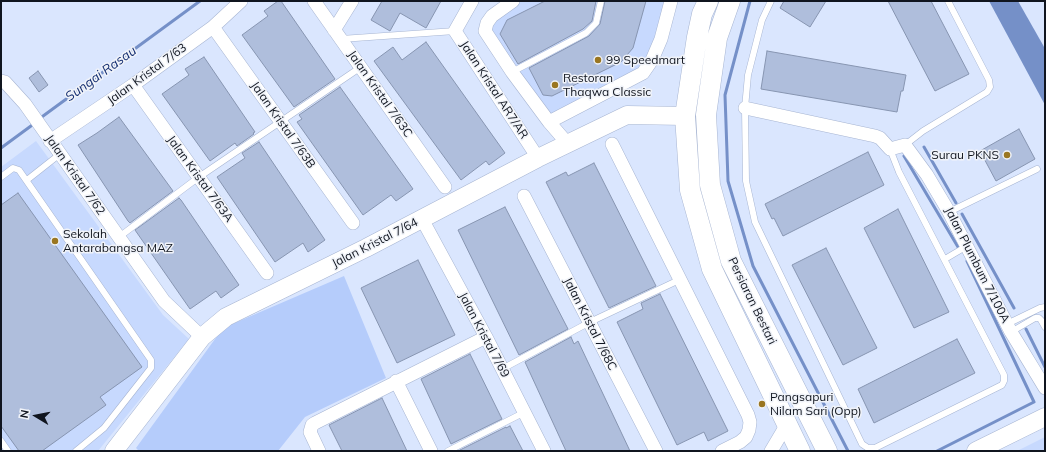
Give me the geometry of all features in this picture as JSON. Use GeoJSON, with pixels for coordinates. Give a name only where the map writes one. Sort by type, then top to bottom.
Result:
{"type":"FeatureCollection","features":[{"type":"Feature","properties":{"kind":"main road","name":"Persiaran Bestari"},"geometry":{"type":"LineString","coordinates":[[730,1],[717,38],[706,115],[710,185],[731,261],[827,451]]}},
{"type":"Feature","properties":{"kind":"main road","name":"Persiaran Bestari"},"geometry":{"type":"LineString","coordinates":[[705,5],[697,37],[685,116],[690,190],[712,269],[800,451]]}},
{"type":"Feature","properties":{"kind":"street","name":"Jalan Kristal 7/63"},"geometry":{"type":"LineString","coordinates":[[47,136],[133,85],[213,27],[241,1]]}},
{"type":"Feature","properties":{"kind":"street","name":"Jalan Kristal 7/63C"},"geometry":{"type":"LineString","coordinates":[[314,1],[445,187]]}},
{"type":"Feature","properties":{"kind":"street"},"geometry":{"type":"LineString","coordinates":[[338,34],[352,1]]}},
{"type":"Feature","properties":{"kind":"street","name":"Jalan Kristal AR7/AR"},"geometry":{"type":"LineString","coordinates":[[472,1],[455,31],[538,158]]}},
{"type":"Feature","properties":{"kind":"street","name":"Jalan Kristal AR7/AR"},"geometry":{"type":"LineString","coordinates":[[513,1],[492,16],[485,31],[512,72],[568,144]]}},
{"type":"Feature","properties":{"kind":"street"},"geometry":{"type":"LineString","coordinates":[[550,122],[643,73],[652,60],[661,39],[671,1]]}},
{"type":"Feature","properties":{"kind":"street","name":"Jalan Kristal 7/63B"},"geometry":{"type":"LineString","coordinates":[[213,27],[353,223]]}},
{"type":"Feature","properties":{"kind":"street","name":"Jalan Kristal 7/62"},"geometry":{"type":"LineString","coordinates":[[1,81],[5,82],[25,104],[164,301],[202,337]]}},
{"type":"Feature","properties":{"kind":"street","name":"Jalan Kristal 7/63A"},"geometry":{"type":"LineString","coordinates":[[133,85],[267,273]]}},
{"type":"Feature","properties":{"kind":"street"},"geometry":{"type":"LineString","coordinates":[[745,108],[875,136],[880,138],[890,149],[905,145]]}},
{"type":"Feature","properties":{"kind":"street","name":"Jalan Kristal 7/64"},"geometry":{"type":"LineString","coordinates":[[116,450],[202,337],[226,317],[366,248],[538,158],[627,115],[685,116]]}},
{"type":"Feature","properties":{"kind":"street"},"geometry":{"type":"LineString","coordinates":[[612,144],[748,415],[750,422],[746,437],[740,442],[722,451]]}},
{"type":"Feature","properties":{"kind":"street","name":"Jalan Plumbum 7/100A"},"geometry":{"type":"LineString","coordinates":[[905,145],[927,174],[950,212],[1009,328],[1045,388]]}},
{"type":"Feature","properties":{"kind":"street","name":"Jalan Kristal 7/68C"},"geometry":{"type":"LineString","coordinates":[[524,196],[656,451]]}},
{"type":"Feature","properties":{"kind":"street","name":"Jalan Kristal 7/69"},"geometry":{"type":"LineString","coordinates":[[422,219],[486,337],[544,451]]}},
{"type":"Feature","properties":{"kind":"street"},"geometry":{"type":"LineString","coordinates":[[319,451],[310,435],[310,428],[315,422],[486,337]]}},
{"type":"Feature","properties":{"kind":"street"},"geometry":{"type":"LineString","coordinates":[[396,381],[431,451]]}},
{"type":"Feature","properties":{"kind":"street"},"geometry":{"type":"LineString","coordinates":[[976,451],[1045,418]]}},
{"type":"Feature","properties":{"kind":"street"},"geometry":{"type":"LineString","coordinates":[[770,451],[787,424]]}},
{"type":"Feature","properties":{"kind":"lane"},"geometry":{"type":"LineString","coordinates":[[512,72],[586,33],[596,23],[601,1]]}},
{"type":"Feature","properties":{"kind":"lane"},"geometry":{"type":"LineString","coordinates":[[771,1],[762,20],[748,75],[745,108],[746,181],[755,222],[862,444],[868,448],[875,448],[1002,385],[1004,381],[1004,376],[899,172],[890,149]]}},
{"type":"Feature","properties":{"kind":"lane"},"geometry":{"type":"LineString","coordinates":[[905,145],[923,131],[987,92],[990,87],[989,80],[948,1]]}},
{"type":"Feature","properties":{"kind":"lane"},"geometry":{"type":"LineString","coordinates":[[338,34],[455,31]]}},
{"type":"Feature","properties":{"kind":"lane"},"geometry":{"type":"LineString","coordinates":[[119,237],[199,177],[361,67]]}},
{"type":"Feature","properties":{"kind":"lane"},"geometry":{"type":"LineString","coordinates":[[27,180],[60,154]]}},
{"type":"Feature","properties":{"kind":"lane"},"geometry":{"type":"LineString","coordinates":[[1,177],[15,168],[19,170],[151,360],[151,368],[104,428],[76,451]]}},
{"type":"Feature","properties":{"kind":"lane"},"geometry":{"type":"LineString","coordinates":[[950,212],[1037,169]]}},
{"type":"Feature","properties":{"kind":"lane"},"geometry":{"type":"LineString","coordinates":[[945,259],[967,246]]}},
{"type":"Feature","properties":{"kind":"lane"},"geometry":{"type":"LineString","coordinates":[[502,369],[590,322],[679,280]]}},
{"type":"Feature","properties":{"kind":"lane"},"geometry":{"type":"LineString","coordinates":[[1009,328],[1040,308],[1045,307]]}},
{"type":"Feature","properties":{"kind":"lane"},"geometry":{"type":"LineString","coordinates":[[1009,328],[1036,318],[1042,320],[1045,327]]}},
{"type":"Feature","properties":{"kind":"lane"},"geometry":{"type":"LineString","coordinates":[[448,451],[525,412]]}},
{"type":"Feature","properties":{"kind":"lane"},"geometry":{"type":"LineString","coordinates":[[1,441],[8,451]]}},
{"type":"Feature","properties":{"kind":"shaded area"},"geometry":{"type":"Polygon","coordinates":[[[520,1],[667,1],[658,36],[641,69],[550,117],[490,30],[495,19],[520,1]]]}},
{"type":"Feature","properties":{"kind":"shaded area"},"geometry":{"type":"Polygon","coordinates":[[[989,1],[1018,1],[1043,45],[1045,49],[1045,105],[989,1]]]}},
{"type":"Feature","properties":{"kind":"shaded area","name":"Sekolah Antarabangsa MAZ"},"geometry":{"type":"Polygon","coordinates":[[[36,141],[163,315],[189,339],[98,451],[1,451],[1,167],[36,141]]]}},
{"type":"Feature","properties":{"kind":"shaded area"},"geometry":{"type":"Polygon","coordinates":[[[344,276],[386,378],[305,417],[278,451],[139,451],[136,448],[223,328],[344,276]]]}},
{"type":"Feature","properties":{"kind":"shaded area"},"geometry":{"type":"Polygon","coordinates":[[[1045,437],[1045,451],[1017,451],[1045,437]]]}},
{"type":"Feature","properties":{"kind":"building"},"geometry":{"type":"Polygon","coordinates":[[[278,1],[281,1],[335,79],[294,107],[242,35],[268,16],[264,11],[278,1]]]}},
{"type":"Feature","properties":{"kind":"building"},"geometry":{"type":"Polygon","coordinates":[[[382,1],[441,1],[426,28],[400,13],[390,31],[371,20],[382,1]]]}},
{"type":"Feature","properties":{"kind":"building"},"geometry":{"type":"Polygon","coordinates":[[[545,1],[596,1],[592,21],[583,29],[518,64],[500,34],[507,20],[545,1]]]}},
{"type":"Feature","properties":{"kind":"building"},"geometry":{"type":"Polygon","coordinates":[[[605,1],[646,1],[633,48],[621,62],[552,96],[543,95],[529,68],[589,36],[600,24],[605,1]]]}},
{"type":"Feature","properties":{"kind":"building"},"geometry":{"type":"Polygon","coordinates":[[[784,1],[826,1],[810,27],[780,8],[784,1]]]}},
{"type":"Feature","properties":{"kind":"building"},"geometry":{"type":"Polygon","coordinates":[[[888,1],[931,1],[969,74],[935,91],[888,1]]]}},
{"type":"Feature","properties":{"kind":"building"},"geometry":{"type":"Polygon","coordinates":[[[426,42],[505,153],[489,165],[486,161],[461,180],[374,61],[393,47],[402,60],[426,42]]]}},
{"type":"Feature","properties":{"kind":"building"},"geometry":{"type":"Polygon","coordinates":[[[767,51],[906,75],[897,112],[761,89],[767,51]]]}},
{"type":"Feature","properties":{"kind":"building"},"geometry":{"type":"Polygon","coordinates":[[[204,57],[255,132],[237,146],[235,143],[210,161],[162,94],[189,75],[185,69],[204,57]]]}},
{"type":"Feature","properties":{"kind":"building"},"geometry":{"type":"Polygon","coordinates":[[[38,71],[48,85],[39,92],[29,78],[38,71]]]}},
{"type":"Feature","properties":{"kind":"building"},"geometry":{"type":"Polygon","coordinates":[[[340,87],[413,189],[396,201],[391,195],[363,215],[297,122],[302,119],[299,115],[340,87]]]}},
{"type":"Feature","properties":{"kind":"building"},"geometry":{"type":"Polygon","coordinates":[[[119,117],[173,191],[130,223],[78,145],[119,117]]]}},
{"type":"Feature","properties":{"kind":"building"},"geometry":{"type":"Polygon","coordinates":[[[1019,129],[1035,159],[996,181],[980,151],[1019,129]]]}},
{"type":"Feature","properties":{"kind":"building"},"geometry":{"type":"Polygon","coordinates":[[[259,142],[325,240],[308,252],[303,243],[275,262],[217,177],[245,158],[242,153],[259,142]]]}},
{"type":"Feature","properties":{"kind":"building"},"geometry":{"type":"Polygon","coordinates":[[[868,152],[884,185],[783,236],[774,218],[772,219],[765,204],[868,152]]]}},
{"type":"Feature","properties":{"kind":"building"},"geometry":{"type":"Polygon","coordinates":[[[594,163],[656,286],[609,308],[546,182],[566,172],[568,176],[594,163]]]}},
{"type":"Feature","properties":{"kind":"building"},"geometry":{"type":"Polygon","coordinates":[[[18,193],[142,367],[100,397],[106,405],[42,451],[19,451],[1,426],[1,205],[18,193]]]}},
{"type":"Feature","properties":{"kind":"building"},"geometry":{"type":"Polygon","coordinates":[[[179,198],[239,285],[221,298],[216,291],[190,309],[135,230],[179,198]]]}},
{"type":"Feature","properties":{"kind":"building"},"geometry":{"type":"Polygon","coordinates":[[[505,207],[568,329],[519,355],[458,230],[505,207]]]}},
{"type":"Feature","properties":{"kind":"building"},"geometry":{"type":"Polygon","coordinates":[[[898,209],[949,312],[914,328],[864,228],[898,209]]]}},
{"type":"Feature","properties":{"kind":"building"},"geometry":{"type":"Polygon","coordinates":[[[826,248],[877,348],[843,365],[792,265],[826,248]]]}},
{"type":"Feature","properties":{"kind":"building"},"geometry":{"type":"Polygon","coordinates":[[[418,260],[455,335],[397,363],[361,288],[418,260]]]}},
{"type":"Feature","properties":{"kind":"building"},"geometry":{"type":"Polygon","coordinates":[[[660,294],[728,431],[708,441],[704,432],[677,445],[617,322],[643,309],[641,303],[660,294]]]}},
{"type":"Feature","properties":{"kind":"building"},"geometry":{"type":"Polygon","coordinates":[[[571,337],[574,344],[578,341],[630,451],[566,451],[525,362],[571,337]]]}},
{"type":"Feature","properties":{"kind":"building"},"geometry":{"type":"Polygon","coordinates":[[[957,339],[975,373],[874,423],[858,389],[957,339]]]}},
{"type":"Feature","properties":{"kind":"building"},"geometry":{"type":"Polygon","coordinates":[[[470,354],[502,419],[451,444],[421,379],[470,354]]]}},
{"type":"Feature","properties":{"kind":"building"},"geometry":{"type":"Polygon","coordinates":[[[382,398],[407,451],[342,451],[329,425],[382,398]]]}},
{"type":"Feature","properties":{"kind":"building"},"geometry":{"type":"Polygon","coordinates":[[[510,426],[523,451],[458,451],[506,427],[510,426]]]}},
{"type":"Feature","properties":{"kind":"waterway","name":"Sungai Rasau"},"geometry":{"type":"LineString","coordinates":[[39,119],[200,1]]}},
{"type":"Feature","properties":{"kind":"waterway"},"geometry":{"type":"LineString","coordinates":[[750,1],[725,95],[728,181],[753,266],[848,451]]}},
{"type":"Feature","properties":{"kind":"waterway","name":"Sungai Rasau"},"geometry":{"type":"LineString","coordinates":[[1,148],[35,123]]}},
{"type":"Feature","properties":{"kind":"waterway"},"geometry":{"type":"LineString","coordinates":[[924,147],[956,203]]}},
{"type":"Feature","properties":{"kind":"waterway"},"geometry":{"type":"LineString","coordinates":[[904,156],[958,247]]}},
{"type":"Feature","properties":{"kind":"waterway"},"geometry":{"type":"LineString","coordinates":[[962,214],[1014,308]]}},
{"type":"Feature","properties":{"kind":"waterway"},"geometry":{"type":"LineString","coordinates":[[937,451],[1034,402],[967,261]]}},
{"type":"Feature","properties":{"kind":"waterway"},"geometry":{"type":"LineString","coordinates":[[1026,329],[1045,367]]}},
{"type":"Feature","properties":{"kind":"place","name":"99 Speedmart"},"geometry":{"type":"Point","coordinates":[598,60]}},
{"type":"Feature","properties":{"kind":"place","name":"Restoran Thaqwa Classic"},"geometry":{"type":"Point","coordinates":[555,85]}},
{"type":"Feature","properties":{"kind":"place","name":"Surau PKNS"},"geometry":{"type":"Point","coordinates":[1007,155]}},
{"type":"Feature","properties":{"kind":"place","name":"Sekolah Antarabangsa MAZ"},"geometry":{"type":"Point","coordinates":[55,241]}},
{"type":"Feature","properties":{"kind":"place","name":"Pangsapuri Nilam Sari (Opp)"},"geometry":{"type":"Point","coordinates":[762,404]}}]}
